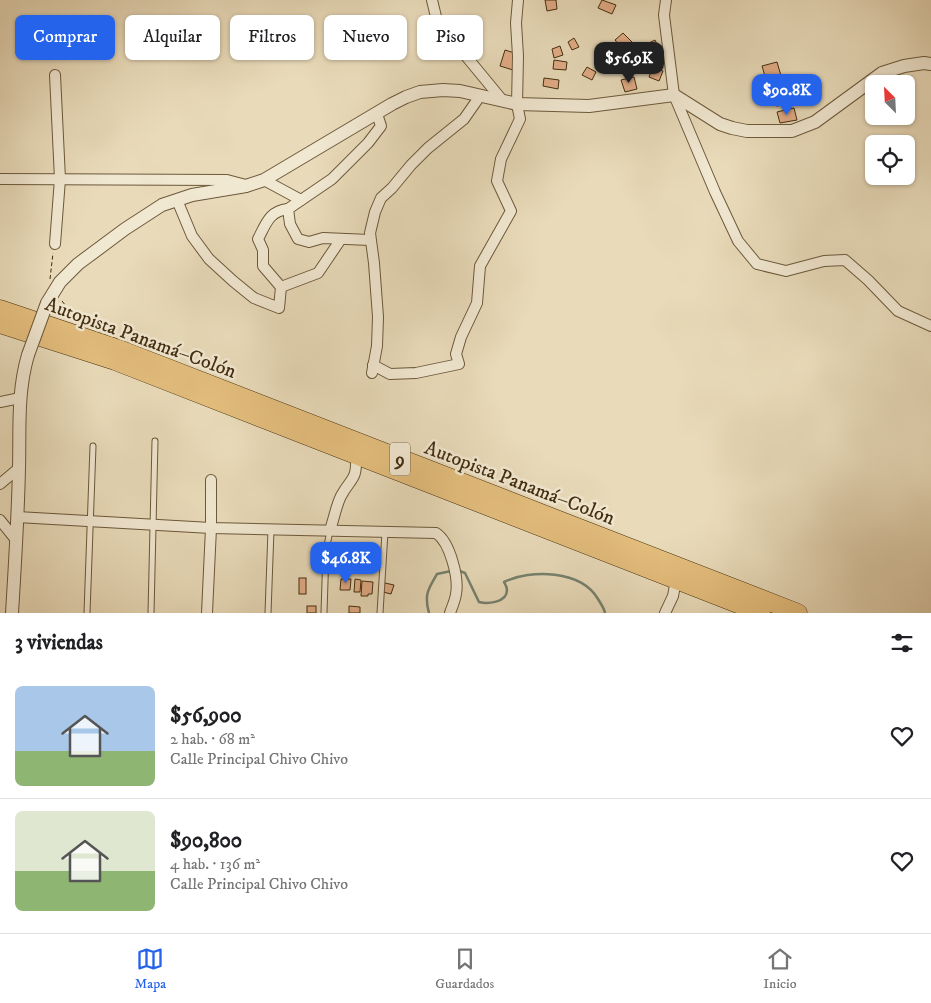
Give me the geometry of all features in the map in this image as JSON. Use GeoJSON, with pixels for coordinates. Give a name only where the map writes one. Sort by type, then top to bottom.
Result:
{"type":"FeatureCollection","features":[{"type":"Feature","properties":{"kind":"highway","name":"Autopista Panamá–Colón"},"geometry":{"type":"LineString","coordinates":[[0,309],[119,349],[798,613]]}},
{"type":"Feature","properties":{"kind":"highway","name":"Autopista Panamá–Colón"},"geometry":{"type":"LineString","coordinates":[[0,324],[115,361],[761,613]]}},
{"type":"Feature","properties":{"kind":"street"},"geometry":{"type":"LineString","coordinates":[[432,0],[437,20],[503,101]]}},
{"type":"Feature","properties":{"kind":"street"},"geometry":{"type":"LineString","coordinates":[[480,96],[464,119],[428,148],[382,198],[372,226],[370,240],[374,263],[378,316],[377,346],[373,369],[390,374],[416,373],[459,364],[456,354],[461,337],[476,303],[480,266],[511,211],[502,196],[497,181],[501,159],[520,119],[517,104],[518,56],[516,23],[518,0]]}},
{"type":"Feature","properties":{"kind":"street"},"geometry":{"type":"LineString","coordinates":[[666,0],[664,15],[674,95],[714,192],[738,241],[756,264],[786,271],[824,261],[845,260],[868,280],[898,311],[931,326]]}},
{"type":"Feature","properties":{"kind":"street"},"geometry":{"type":"LineString","coordinates":[[12,613],[19,468],[20,398],[22,373],[28,354],[50,298],[60,282],[78,264],[125,229],[162,205],[192,195],[246,186],[264,180],[392,104],[420,92],[460,91],[517,104],[589,106],[674,95],[720,124],[732,128],[746,131],[792,132],[815,122],[882,73],[904,66],[924,63],[931,64]]}},
{"type":"Feature","properties":{"kind":"street"},"geometry":{"type":"LineString","coordinates":[[55,75],[60,179],[55,244]]}},
{"type":"Feature","properties":{"kind":"street"},"geometry":{"type":"LineString","coordinates":[[176,200],[192,236],[209,259],[232,281],[254,298],[279,308],[281,287],[263,266],[263,250],[258,239],[268,219],[277,210],[288,209],[332,179],[368,143],[381,126],[377,114]]}},
{"type":"Feature","properties":{"kind":"street"},"geometry":{"type":"LineString","coordinates":[[0,178],[227,180],[246,186]]}},
{"type":"Feature","properties":{"kind":"street"},"geometry":{"type":"LineString","coordinates":[[264,180],[301,200]]}},
{"type":"Feature","properties":{"kind":"street"},"geometry":{"type":"LineString","coordinates":[[288,209],[290,224],[298,240],[309,242],[323,238],[370,240]]}},
{"type":"Feature","properties":{"kind":"street"},"geometry":{"type":"LineString","coordinates":[[281,287],[318,273],[341,239]]}},
{"type":"Feature","properties":{"kind":"street"},"geometry":{"type":"LineString","coordinates":[[0,402],[20,398]]}},
{"type":"Feature","properties":{"kind":"street"},"geometry":{"type":"LineString","coordinates":[[330,530],[342,496],[354,478],[356,455]]}},
{"type":"Feature","properties":{"kind":"street"},"geometry":{"type":"LineString","coordinates":[[0,484],[19,468]]}},
{"type":"Feature","properties":{"kind":"street"},"geometry":{"type":"LineString","coordinates":[[207,613],[211,480]]}},
{"type":"Feature","properties":{"kind":"street"},"geometry":{"type":"LineString","coordinates":[[17,516],[211,528],[436,533],[442,537],[452,561],[456,582],[456,594],[450,613]]}},
{"type":"Feature","properties":{"kind":"street"},"geometry":{"type":"LineString","coordinates":[[0,520],[16,540]]}},
{"type":"Feature","properties":{"kind":"street"},"geometry":{"type":"LineString","coordinates":[[665,613],[673,596],[676,580]]}},
{"type":"Feature","properties":{"kind":"lane"},"geometry":{"type":"LineString","coordinates":[[151,613],[155,441]]}},
{"type":"Feature","properties":{"kind":"lane"},"geometry":{"type":"LineString","coordinates":[[87,613],[93,446]]}},
{"type":"Feature","properties":{"kind":"lane"},"geometry":{"type":"LineString","coordinates":[[268,613],[271,530]]}},
{"type":"Feature","properties":{"kind":"lane"},"geometry":{"type":"LineString","coordinates":[[324,613],[326,550],[330,530]]}},
{"type":"Feature","properties":{"kind":"lane"},"geometry":{"type":"LineString","coordinates":[[380,613],[386,532]]}},
{"type":"Feature","properties":{"kind":"path"},"geometry":{"type":"LineString","coordinates":[[55,244],[50,276],[50,298],[66,306],[72,317],[67,331]]}},
{"type":"Feature","properties":{"kind":"building"},"geometry":{"type":"Polygon","coordinates":[[[545,0],[556,0],[557,9],[547,11],[545,0]]]}},
{"type":"Feature","properties":{"kind":"building"},"geometry":{"type":"Polygon","coordinates":[[[602,0],[616,5],[612,14],[598,8],[602,0]]]}},
{"type":"Feature","properties":{"kind":"building"},"geometry":{"type":"Polygon","coordinates":[[[623,33],[632,42],[623,50],[615,40],[623,33]]]}},
{"type":"Feature","properties":{"kind":"building"},"geometry":{"type":"Polygon","coordinates":[[[574,38],[579,47],[572,50],[568,42],[574,38]]]}},
{"type":"Feature","properties":{"kind":"building"},"geometry":{"type":"Polygon","coordinates":[[[655,40],[662,56],[655,60],[647,44],[655,40]]]}},
{"type":"Feature","properties":{"kind":"building"},"geometry":{"type":"Polygon","coordinates":[[[560,46],[563,55],[554,58],[552,49],[560,46]]]}},
{"type":"Feature","properties":{"kind":"building"},"geometry":{"type":"Polygon","coordinates":[[[505,50],[518,54],[513,70],[500,66],[505,50]]]}},
{"type":"Feature","properties":{"kind":"building"},"geometry":{"type":"Polygon","coordinates":[[[554,60],[567,62],[566,70],[553,69],[554,60]]]}},
{"type":"Feature","properties":{"kind":"building"},"geometry":{"type":"Polygon","coordinates":[[[777,62],[784,86],[769,90],[762,66],[777,62]]]}},
{"type":"Feature","properties":{"kind":"building"},"geometry":{"type":"Polygon","coordinates":[[[587,67],[596,72],[592,80],[582,75],[587,67]]]}},
{"type":"Feature","properties":{"kind":"building"},"geometry":{"type":"Polygon","coordinates":[[[653,67],[663,71],[659,81],[649,77],[653,67]]]}},
{"type":"Feature","properties":{"kind":"building"},"geometry":{"type":"Polygon","coordinates":[[[634,77],[637,89],[625,92],[621,80],[634,77]]]}},
{"type":"Feature","properties":{"kind":"building"},"geometry":{"type":"Polygon","coordinates":[[[544,78],[559,80],[558,89],[543,86],[544,78]]]}},
{"type":"Feature","properties":{"kind":"building"},"geometry":{"type":"Polygon","coordinates":[[[793,95],[794,104],[776,106],[775,97],[793,95]]]}},
{"type":"Feature","properties":{"kind":"building"},"geometry":{"type":"Polygon","coordinates":[[[794,108],[797,120],[780,123],[777,112],[794,108]]]}},
{"type":"Feature","properties":{"kind":"building"},"geometry":{"type":"Polygon","coordinates":[[[368,547],[378,548],[378,556],[367,555],[368,547]]]}},
{"type":"Feature","properties":{"kind":"building"},"geometry":{"type":"Polygon","coordinates":[[[364,563],[372,564],[371,573],[364,572],[364,563]]]}},
{"type":"Feature","properties":{"kind":"building"},"geometry":{"type":"Polygon","coordinates":[[[299,578],[306,578],[306,594],[299,594],[299,578]]]}},
{"type":"Feature","properties":{"kind":"building"},"geometry":{"type":"Polygon","coordinates":[[[341,579],[351,579],[350,590],[340,590],[341,579]]]}},
{"type":"Feature","properties":{"kind":"building"},"geometry":{"type":"Polygon","coordinates":[[[355,579],[361,580],[360,592],[354,592],[355,579]]]}},
{"type":"Feature","properties":{"kind":"building"},"geometry":{"type":"Polygon","coordinates":[[[362,581],[373,582],[372,594],[361,596],[362,581]]]}},
{"type":"Feature","properties":{"kind":"building"},"geometry":{"type":"Polygon","coordinates":[[[385,583],[394,585],[391,594],[383,592],[385,583]]]}},
{"type":"Feature","properties":{"kind":"building"},"geometry":{"type":"Polygon","coordinates":[[[307,606],[316,606],[316,613],[307,613],[307,606]]]}},
{"type":"Feature","properties":{"kind":"building"},"geometry":{"type":"Polygon","coordinates":[[[349,606],[360,607],[360,613],[349,613],[349,606]]]}},
{"type":"Feature","properties":{"kind":"waterway"},"geometry":{"type":"LineString","coordinates":[[457,570],[465,573],[479,602],[491,603],[504,598],[507,589],[504,582],[515,578],[541,574],[555,575],[568,577],[590,589],[605,613]]}},
{"type":"Feature","properties":{"kind":"waterway"},"geometry":{"type":"LineString","coordinates":[[429,613],[427,597],[431,584],[437,574],[451,571]]}}]}
